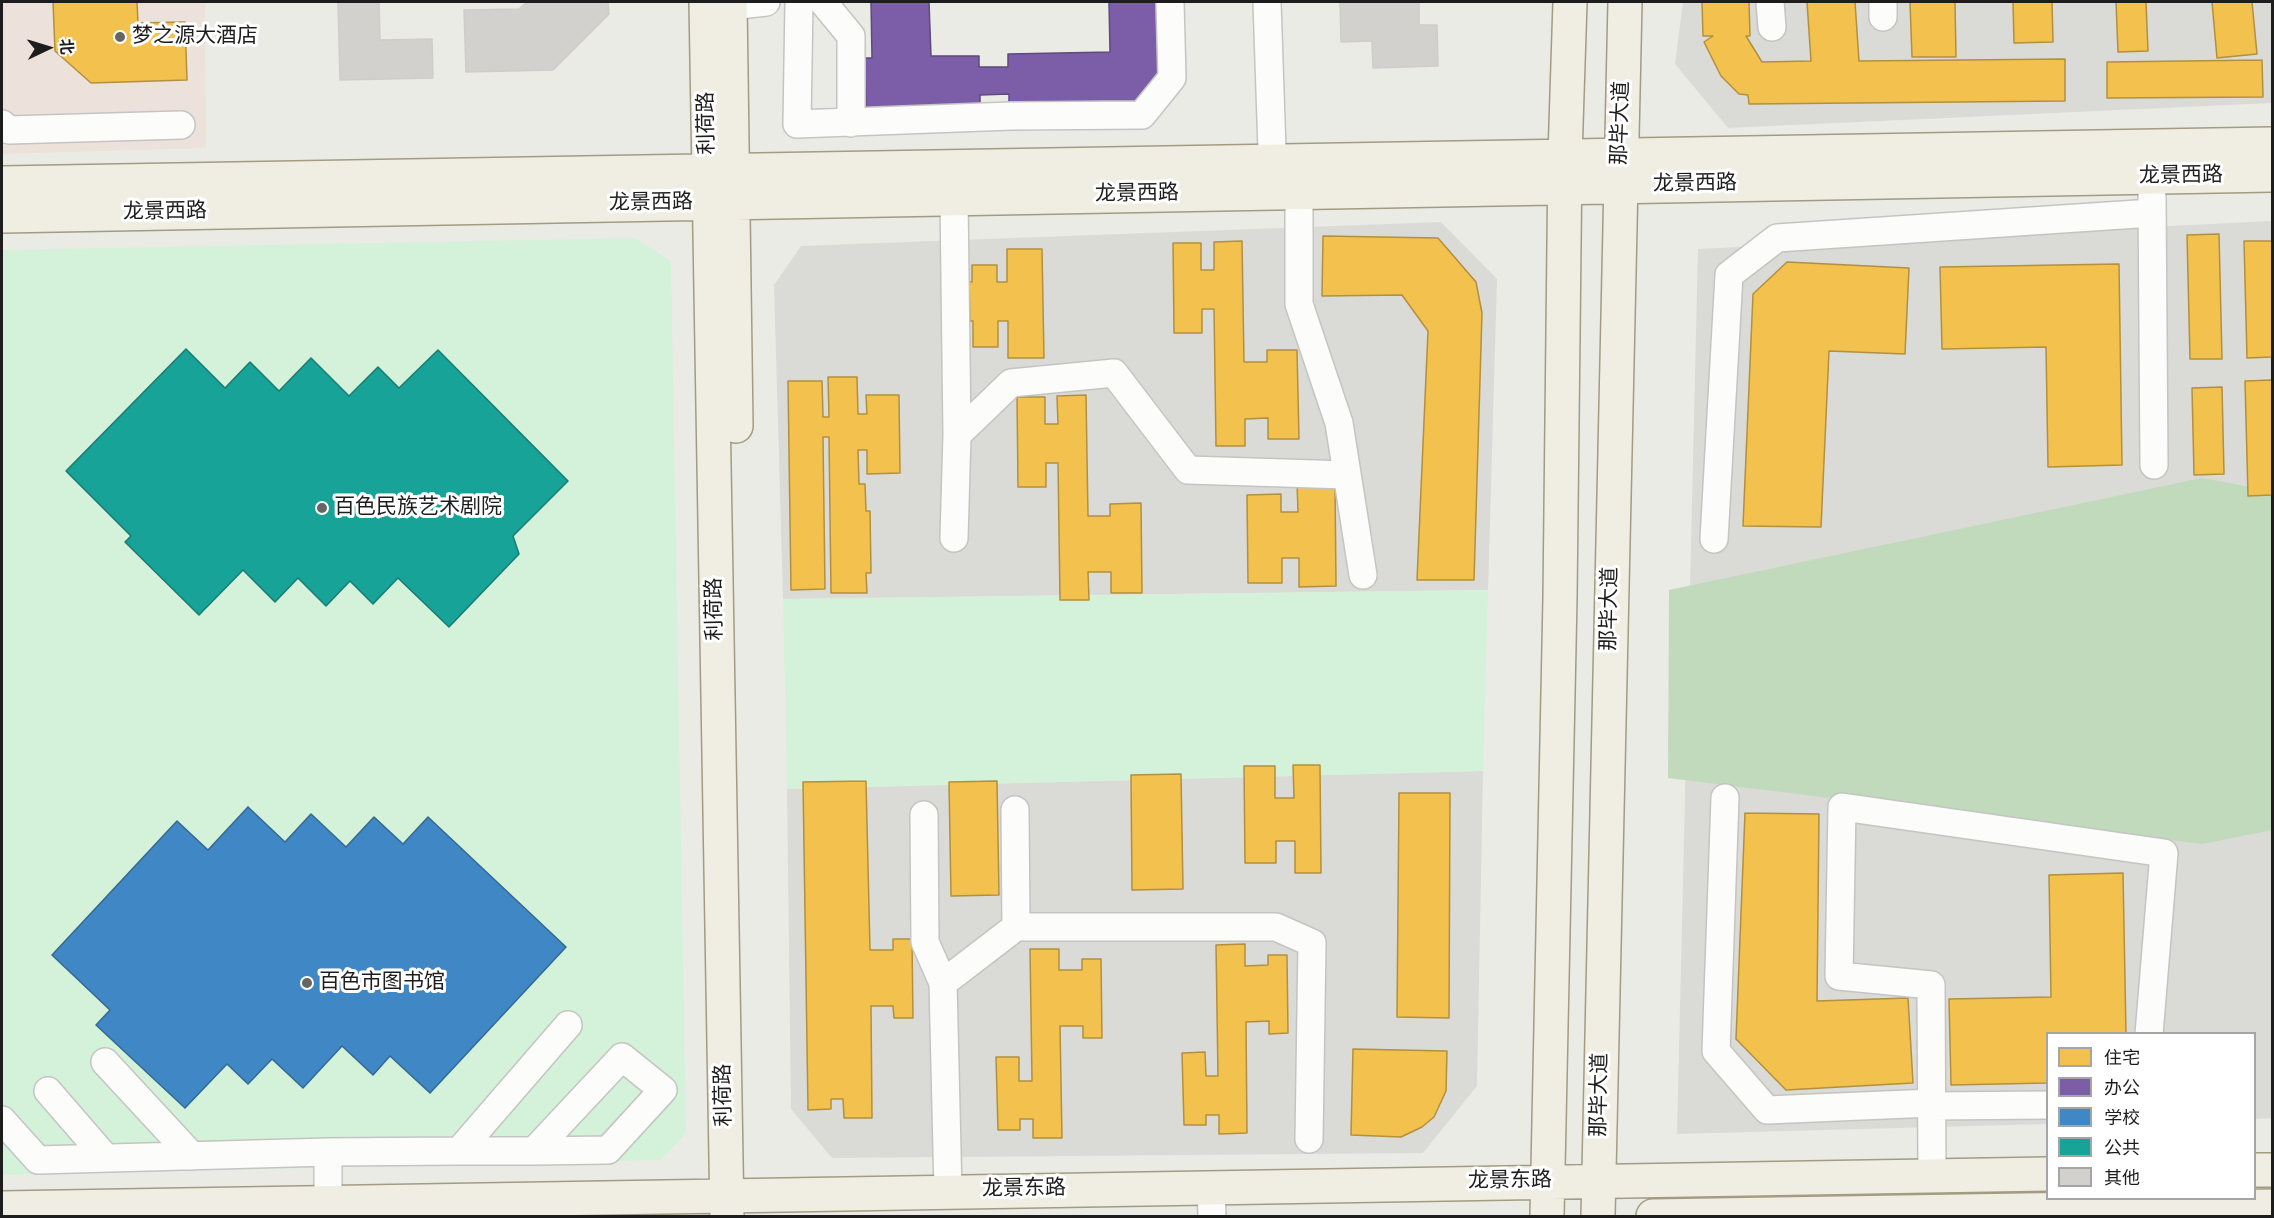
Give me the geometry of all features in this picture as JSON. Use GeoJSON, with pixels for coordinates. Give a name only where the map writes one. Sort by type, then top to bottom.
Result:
{"type":"FeatureCollection","features":[{"type":"Feature","properties":{"kind":"main road"},"geometry":{"type":"LineString","coordinates":[[1547,1216],[1570,2]]}},
{"type":"Feature","properties":{"kind":"main road","name":"那毕大道"},"geometry":{"type":"LineString","coordinates":[[1598,1216],[1625,2]]}},
{"type":"Feature","properties":{"kind":"main road","name":"利荷路"},"geometry":{"type":"LineString","coordinates":[[722,3],[721,203],[737,1206]]}},
{"type":"Feature","properties":{"kind":"main road","name":"龙景西路"},"geometry":{"type":"LineString","coordinates":[[2,216],[954,198],[1281,182],[1620,171],[2272,144]]}},
{"type":"Feature","properties":{"kind":"main road","name":"龙景西路"},"geometry":{"type":"LineString","coordinates":[[2,183],[721,171],[1281,182]]}},
{"type":"Feature","properties":{"kind":"main road","name":"龙景西路"},"geometry":{"type":"LineString","coordinates":[[1620,171],[2152,177],[2272,175]]}},
{"type":"Feature","properties":{"kind":"main road"},"geometry":{"type":"LineString","coordinates":[[2256,1170],[2272,1170]]}},
{"type":"Feature","properties":{"kind":"main road","name":"龙景东路"},"geometry":{"type":"LineString","coordinates":[[2,1208],[327,1202],[737,1206],[948,1192],[1211,1202],[1547,1182],[2046,1174]]}},
{"type":"Feature","properties":{"kind":"main road"},"geometry":{"type":"LineString","coordinates":[[1653,1216],[2272,1206]]}},
{"type":"Feature","properties":{"kind":"street"},"geometry":{"type":"LineString","coordinates":[[722,3],[766,2]]}},
{"type":"Feature","properties":{"kind":"street"},"geometry":{"type":"LineString","coordinates":[[816,2],[807,4],[798,2],[797,124],[1011,116],[1142,115],[1172,78],[1170,2]]}},
{"type":"Feature","properties":{"kind":"street"},"geometry":{"type":"LineString","coordinates":[[823,2],[852,36],[851,123]]}},
{"type":"Feature","properties":{"kind":"street"},"geometry":{"type":"LineString","coordinates":[[1267,2],[1281,182],[1299,304],[1340,423],[1363,575]]}},
{"type":"Feature","properties":{"kind":"street"},"geometry":{"type":"LineString","coordinates":[[2,124],[9,130],[181,125]]}},
{"type":"Feature","properties":{"kind":"street"},"geometry":{"type":"LineString","coordinates":[[2152,177],[2154,465]]}},
{"type":"Feature","properties":{"kind":"street"},"geometry":{"type":"LineString","coordinates":[[954,198],[957,435],[954,538]]}},
{"type":"Feature","properties":{"kind":"street"},"geometry":{"type":"LineString","coordinates":[[1714,539],[1729,276],[1777,238],[2152,213]]}},
{"type":"Feature","properties":{"kind":"street"},"geometry":{"type":"LineString","coordinates":[[957,435],[1011,383],[1114,373],[1188,470],[1347,475]]}},
{"type":"Feature","properties":{"kind":"street"},"geometry":{"type":"LineString","coordinates":[[1725,798],[1716,1051],[1767,1110],[1932,1104],[2046,1105]]}},
{"type":"Feature","properties":{"kind":"street"},"geometry":{"type":"LineString","coordinates":[[1932,1176],[1931,985],[1839,976],[1842,807],[2164,853],[2150,1032]]}},
{"type":"Feature","properties":{"kind":"street"},"geometry":{"type":"LineString","coordinates":[[1015,810],[1016,927]]}},
{"type":"Feature","properties":{"kind":"street"},"geometry":{"type":"LineString","coordinates":[[924,815],[925,942],[943,983],[948,1192]]}},
{"type":"Feature","properties":{"kind":"street"},"geometry":{"type":"LineString","coordinates":[[943,983],[1016,927],[1276,927],[1312,943],[1309,1138]]}},
{"type":"Feature","properties":{"kind":"street"},"geometry":{"type":"LineString","coordinates":[[459,1151],[568,1025]]}},
{"type":"Feature","properties":{"kind":"street"},"geometry":{"type":"LineString","coordinates":[[105,1062],[192,1156]]}},
{"type":"Feature","properties":{"kind":"street"},"geometry":{"type":"LineString","coordinates":[[48,1091],[106,1158]]}},
{"type":"Feature","properties":{"kind":"street"},"geometry":{"type":"LineString","coordinates":[[2,1120],[39,1160],[328,1152],[534,1151]]}},
{"type":"Feature","properties":{"kind":"street"},"geometry":{"type":"LineString","coordinates":[[327,1202],[328,1152]]}},
{"type":"Feature","properties":{"kind":"shaded area"},"geometry":{"type":"Polygon","coordinates":[[[2,2],[205,2],[206,148],[2,154],[2,2]]]}},
{"type":"Feature","properties":{"kind":"shaded area"},"geometry":{"type":"Polygon","coordinates":[[[1683,2],[2272,2],[2272,103],[1728,128],[1675,64],[1683,2]]]}},
{"type":"Feature","properties":{"kind":"shaded area"},"geometry":{"type":"Polygon","coordinates":[[[2272,221],[2272,1118],[2256,1119],[2256,1032],[2046,1032],[2046,1124],[1677,1134],[1698,249],[2272,221]]]}},
{"type":"Feature","properties":{"kind":"shaded area"},"geometry":{"type":"Polygon","coordinates":[[[1441,222],[1497,279],[1488,590],[783,599],[774,285],[801,246],[1441,222]]]}},
{"type":"Feature","properties":{"kind":"shaded area"},"geometry":{"type":"Polygon","coordinates":[[[1483,771],[1477,1086],[1423,1153],[832,1158],[791,1109],[787,789],[1483,771]]]}},
{"type":"Feature","properties":{"kind":"green space"},"geometry":{"type":"Polygon","coordinates":[[[635,238],[671,261],[686,1133],[661,1160],[2,1175],[2,250],[635,238]]]}},
{"type":"Feature","properties":{"kind":"green space"},"geometry":{"type":"Polygon","coordinates":[[[2202,478],[2272,491],[2272,830],[2202,844],[1668,778],[1669,590],[2202,478]]]}},
{"type":"Feature","properties":{"kind":"green space"},"geometry":{"type":"Polygon","coordinates":[[[1488,590],[1483,771],[787,789],[783,599],[1488,590]]]}},
{"type":"Feature","properties":{"kind":"building: 住宅","name":"梦之源大酒店"},"geometry":{"type":"Polygon","coordinates":[[[53,2],[137,2],[138,23],[185,22],[187,80],[91,83],[55,51],[53,2]]]}},
{"type":"Feature","properties":{"kind":"building: 住宅"},"geometry":{"type":"Polygon","coordinates":[[[1702,2],[1749,2],[1750,36],[1746,36],[1762,62],[1811,61],[1807,2],[1855,2],[1859,61],[2065,59],[2065,101],[1749,104],[1748,95],[1739,94],[1721,76],[1704,42],[1713,36],[1703,36],[1702,2]]]}},
{"type":"Feature","properties":{"kind":"building: 住宅"},"geometry":{"type":"Polygon","coordinates":[[[1910,2],[1955,2],[1956,57],[1912,57],[1910,2]]]}},
{"type":"Feature","properties":{"kind":"building: 住宅"},"geometry":{"type":"Polygon","coordinates":[[[2013,2],[2052,2],[2053,42],[2014,43],[2013,2]]]}},
{"type":"Feature","properties":{"kind":"building: 住宅"},"geometry":{"type":"Polygon","coordinates":[[[2116,2],[2146,2],[2148,51],[2118,52],[2116,2]]]}},
{"type":"Feature","properties":{"kind":"building: 住宅"},"geometry":{"type":"Polygon","coordinates":[[[2212,2],[2252,2],[2257,54],[2217,58],[2212,2]]]}},
{"type":"Feature","properties":{"kind":"building: 住宅"},"geometry":{"type":"Polygon","coordinates":[[[2262,60],[2263,97],[2107,98],[2107,62],[2262,60]]]}},
{"type":"Feature","properties":{"kind":"building: 住宅"},"geometry":{"type":"Polygon","coordinates":[[[2219,234],[2222,359],[2190,359],[2187,235],[2219,234]]]}},
{"type":"Feature","properties":{"kind":"building: 住宅"},"geometry":{"type":"Polygon","coordinates":[[[1323,236],[1438,238],[1476,282],[1482,313],[1474,580],[1417,580],[1428,331],[1402,295],[1322,296],[1323,236]]]}},
{"type":"Feature","properties":{"kind":"building: 住宅"},"geometry":{"type":"Polygon","coordinates":[[[1242,241],[1244,362],[1267,362],[1267,350],[1297,350],[1299,439],[1268,439],[1268,418],[1245,419],[1245,446],[1216,446],[1214,309],[1202,309],[1202,333],[1174,333],[1173,243],[1201,243],[1201,270],[1214,270],[1214,242],[1242,241]]]}},
{"type":"Feature","properties":{"kind":"building: 住宅"},"geometry":{"type":"Polygon","coordinates":[[[2244,241],[2272,241],[2272,357],[2247,358],[2244,241]]]}},
{"type":"Feature","properties":{"kind":"building: 住宅"},"geometry":{"type":"Polygon","coordinates":[[[1007,249],[1042,249],[1044,358],[1008,358],[1008,321],[998,321],[998,347],[973,347],[969,282],[972,282],[972,265],[997,265],[997,282],[1007,282],[1007,249]]]}},
{"type":"Feature","properties":{"kind":"building: 住宅"},"geometry":{"type":"Polygon","coordinates":[[[1787,262],[1909,268],[1905,354],[1829,351],[1821,527],[1743,526],[1753,294],[1787,262]]]}},
{"type":"Feature","properties":{"kind":"building: 住宅"},"geometry":{"type":"Polygon","coordinates":[[[2119,264],[2122,465],[2048,467],[2046,347],[1942,349],[1940,267],[2119,264]]]}},
{"type":"Feature","properties":{"kind":"building: 住宅"},"geometry":{"type":"Polygon","coordinates":[[[828,377],[857,377],[858,414],[867,414],[866,395],[899,395],[900,473],[867,474],[867,450],[858,450],[859,484],[865,484],[866,511],[870,511],[871,573],[866,573],[867,593],[831,593],[829,437],[823,437],[825,589],[791,590],[788,381],[822,381],[823,417],[829,417],[828,377]]]}},
{"type":"Feature","properties":{"kind":"building: 住宅"},"geometry":{"type":"Polygon","coordinates":[[[2272,380],[2272,495],[2248,496],[2245,381],[2272,380]]]}},
{"type":"Feature","properties":{"kind":"building: 住宅"},"geometry":{"type":"Polygon","coordinates":[[[2222,387],[2224,474],[2194,475],[2192,388],[2222,387]]]}},
{"type":"Feature","properties":{"kind":"building: 住宅"},"geometry":{"type":"Polygon","coordinates":[[[1086,395],[1088,516],[1110,516],[1110,504],[1141,503],[1142,593],[1111,593],[1111,572],[1088,572],[1089,600],[1060,600],[1058,463],[1046,463],[1046,487],[1018,487],[1017,397],[1045,397],[1045,424],[1058,424],[1057,396],[1086,395]]]}},
{"type":"Feature","properties":{"kind":"building: 住宅"},"geometry":{"type":"Polygon","coordinates":[[[1297,482],[1335,482],[1336,586],[1299,587],[1299,558],[1282,558],[1282,583],[1248,583],[1247,495],[1281,494],[1281,512],[1298,512],[1297,482]]]}},
{"type":"Feature","properties":{"kind":"building: 住宅"},"geometry":{"type":"Polygon","coordinates":[[[1293,765],[1320,765],[1321,873],[1295,873],[1295,841],[1276,841],[1276,863],[1245,863],[1244,766],[1275,766],[1275,798],[1294,798],[1293,765]]]}},
{"type":"Feature","properties":{"kind":"building: 住宅"},"geometry":{"type":"Polygon","coordinates":[[[1181,774],[1183,889],[1132,890],[1131,775],[1181,774]]]}},
{"type":"Feature","properties":{"kind":"building: 住宅"},"geometry":{"type":"Polygon","coordinates":[[[866,781],[870,950],[893,950],[893,939],[912,939],[913,1018],[894,1018],[893,1006],[871,1006],[872,1118],[844,1118],[843,1099],[831,1099],[831,1109],[808,1110],[803,782],[866,781]]]}},
{"type":"Feature","properties":{"kind":"building: 住宅"},"geometry":{"type":"Polygon","coordinates":[[[997,781],[999,895],[951,896],[949,782],[997,781]]]}},
{"type":"Feature","properties":{"kind":"building: 住宅"},"geometry":{"type":"Polygon","coordinates":[[[1399,793],[1450,793],[1449,1018],[1397,1017],[1399,793]]]}},
{"type":"Feature","properties":{"kind":"building: 住宅"},"geometry":{"type":"Polygon","coordinates":[[[1745,813],[1819,814],[1817,1001],[1908,998],[1913,1083],[1786,1090],[1736,1039],[1745,813]]]}},
{"type":"Feature","properties":{"kind":"building: 住宅"},"geometry":{"type":"Polygon","coordinates":[[[2123,873],[2126,1032],[2046,1032],[2046,1083],[1951,1085],[1949,999],[2051,997],[2049,875],[2123,873]]]}},
{"type":"Feature","properties":{"kind":"building: 住宅"},"geometry":{"type":"Polygon","coordinates":[[[1245,944],[1245,966],[1268,965],[1268,955],[1287,955],[1288,1033],[1269,1034],[1269,1021],[1246,1022],[1247,1133],[1219,1134],[1219,1115],[1206,1115],[1206,1125],[1184,1125],[1182,1053],[1205,1052],[1206,1076],[1218,1076],[1216,945],[1245,944]]]}},
{"type":"Feature","properties":{"kind":"building: 住宅"},"geometry":{"type":"Polygon","coordinates":[[[1030,949],[1059,949],[1059,970],[1082,970],[1082,959],[1101,959],[1102,1038],[1083,1038],[1083,1026],[1060,1026],[1062,1138],[1033,1138],[1033,1119],[1020,1119],[1020,1130],[998,1130],[996,1057],[1019,1057],[1019,1081],[1032,1081],[1030,949]]]}},
{"type":"Feature","properties":{"kind":"building: 住宅"},"geometry":{"type":"Polygon","coordinates":[[[1353,1049],[1447,1051],[1446,1091],[1434,1117],[1422,1127],[1401,1137],[1351,1135],[1353,1049]]]}},
{"type":"Feature","properties":{"kind":"building: 办公"},"geometry":{"type":"Polygon","coordinates":[[[871,2],[929,2],[931,56],[979,56],[979,67],[1008,67],[1008,54],[1110,52],[1109,2],[1159,2],[1161,78],[1137,102],[1009,105],[1009,94],[980,95],[980,108],[866,110],[865,58],[872,58],[871,2]]]}},
{"type":"Feature","properties":{"kind":"building: 学校","name":"百色市图书馆"},"geometry":{"type":"Polygon","coordinates":[[[248,807],[285,842],[311,814],[346,847],[374,817],[403,844],[428,817],[566,947],[430,1093],[390,1056],[373,1075],[342,1046],[303,1088],[272,1059],[248,1084],[227,1064],[185,1108],[96,1025],[110,1010],[52,955],[177,821],[208,850],[248,807]]]}},
{"type":"Feature","properties":{"kind":"building: 公共","name":"百色民族艺术剧院"},"geometry":{"type":"Polygon","coordinates":[[[186,349],[225,388],[250,362],[279,391],[311,358],[349,396],[378,367],[399,388],[438,350],[568,481],[513,536],[519,554],[449,627],[398,578],[373,604],[350,581],[326,606],[298,578],[275,602],[243,570],[199,615],[125,542],[131,536],[66,471],[186,349]]]}},
{"type":"Feature","properties":{"kind":"building: 其他"},"geometry":{"type":"Polygon","coordinates":[[[338,2],[379,2],[380,40],[432,39],[433,78],[340,80],[338,2]]]}},
{"type":"Feature","properties":{"kind":"building: 其他"},"geometry":{"type":"Polygon","coordinates":[[[527,2],[608,2],[609,14],[553,70],[466,72],[464,10],[519,9],[527,2]]]}},
{"type":"Feature","properties":{"kind":"building: 其他"},"geometry":{"type":"Polygon","coordinates":[[[1340,2],[1419,2],[1419,25],[1437,25],[1438,66],[1373,68],[1372,41],[1341,42],[1340,2]]]}},
{"type":"Feature","properties":{"kind":"place","name":"梦之源大酒店"},"geometry":{"type":"Point","coordinates":[120,37]}},
{"type":"Feature","properties":{"kind":"place","name":"百色民族艺术剧院"},"geometry":{"type":"Point","coordinates":[322,508]}},
{"type":"Feature","properties":{"kind":"place","name":"百色市图书馆"},"geometry":{"type":"Point","coordinates":[307,983]}}]}
